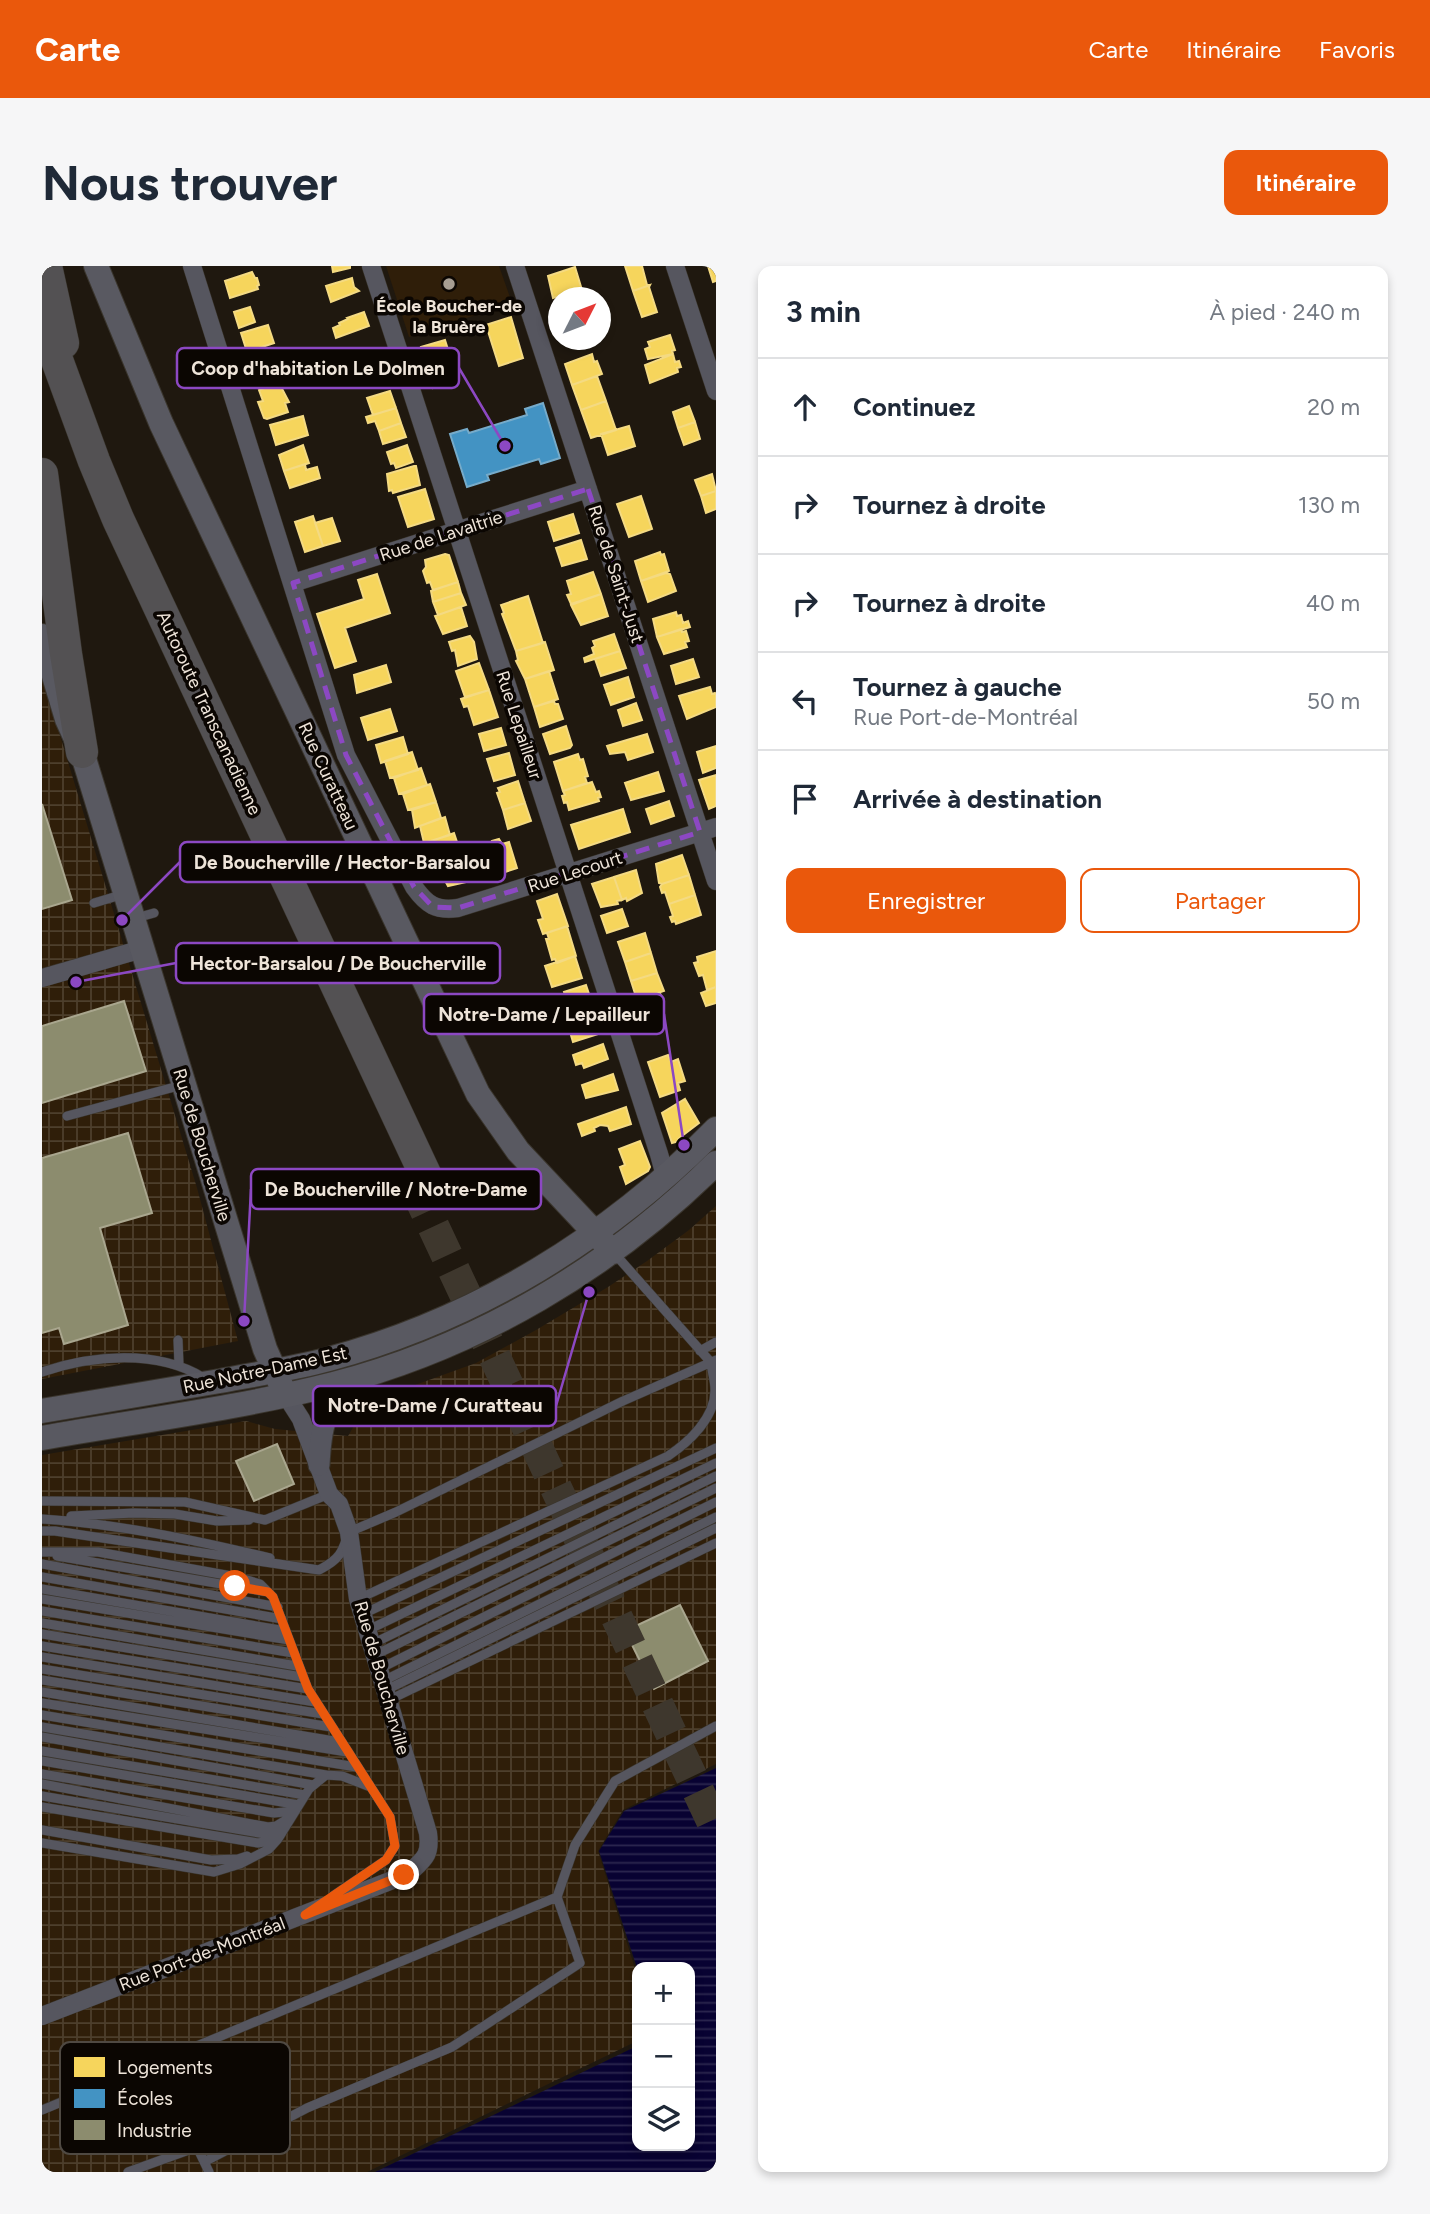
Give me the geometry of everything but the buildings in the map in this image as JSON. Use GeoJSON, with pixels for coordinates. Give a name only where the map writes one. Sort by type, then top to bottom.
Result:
{"type":"FeatureCollection","features":[{"type":"Feature","properties":{"kind":"highway"},"geometry":{"type":"LineString","coordinates":[[46,266],[65,352],[104,486]]}},
{"type":"Feature","properties":{"kind":"highway","name":"Autoroute Transcanadienne"},"geometry":{"type":"LineString","coordinates":[[42,319],[104,486],[419,1180],[125,573],[42,378]]}},
{"type":"Feature","properties":{"kind":"highway"},"geometry":{"type":"LineString","coordinates":[[42,474],[82,752]]}},
{"type":"Feature","properties":{"kind":"main road","name":"Rue Curatteau"},"geometry":{"type":"LineString","coordinates":[[96,266],[161,423],[478,1094],[511,1142],[604,1243]]}},
{"type":"Feature","properties":{"kind":"main road","name":"Rue de Boucherville"},"geometry":{"type":"LineString","coordinates":[[42,636],[48,680],[82,752],[125,893],[144,916],[142,949],[265,1349],[285,1394]]}},
{"type":"Feature","properties":{"kind":"main road","name":"Rue Notre-Dame Est"},"geometry":{"type":"LineString","coordinates":[[42,1437],[285,1394],[348,1380],[420,1356],[474,1333],[546,1295],[604,1243],[716,1129]]}},
{"type":"Feature","properties":{"kind":"main road","name":"Rue Notre-Dame Est"},"geometry":{"type":"LineString","coordinates":[[42,1411],[274,1371],[351,1353],[450,1316],[604,1243],[670,1206],[716,1163]]}},
{"type":"Feature","properties":{"kind":"street","name":"Rue Curatteau"},"geometry":{"type":"LineString","coordinates":[[192,266],[346,755],[414,887],[427,904],[433,907]]}},
{"type":"Feature","properties":{"kind":"street","name":"Rue Lepailleur"},"geometry":{"type":"LineString","coordinates":[[371,266],[659,1154],[664,1172],[660,1184]]}},
{"type":"Feature","properties":{"kind":"street","name":"Rue de Saint-Just"},"geometry":{"type":"LineString","coordinates":[[515,266],[589,489],[708,829],[716,881]]}},
{"type":"Feature","properties":{"kind":"street"},"geometry":{"type":"LineString","coordinates":[[675,266],[716,390]]}},
{"type":"Feature","properties":{"kind":"street","name":"Rue de Lavaltrie"},"geometry":{"type":"LineString","coordinates":[[293,583],[589,489]]}},
{"type":"Feature","properties":{"kind":"street","name":"Rue Lecourt"},"geometry":{"type":"LineString","coordinates":[[433,907],[446,910],[458,908],[708,829]]}},
{"type":"Feature","properties":{"kind":"street"},"geometry":{"type":"LineString","coordinates":[[42,978],[142,949]]}},
{"type":"Feature","properties":{"kind":"street"},"geometry":{"type":"LineString","coordinates":[[318,1465],[322,1426],[328,1411],[348,1380]]}},
{"type":"Feature","properties":{"kind":"street","name":"Rue de Boucherville"},"geometry":{"type":"LineString","coordinates":[[285,1394],[301,1419],[329,1494],[339,1504],[349,1532],[375,1654],[428,1833],[430,1849]]}},
{"type":"Feature","properties":{"kind":"street","name":"Rue Port-de-Montréal"},"geometry":{"type":"LineString","coordinates":[[42,2016],[408,1874],[426,1858],[430,1849]]}},
{"type":"Feature","properties":{"kind":"lane"},"geometry":{"type":"LineString","coordinates":[[94,903],[125,893]]}},
{"type":"Feature","properties":{"kind":"lane"},"geometry":{"type":"LineString","coordinates":[[67,1116],[184,1084]]}},
{"type":"Feature","properties":{"kind":"lane"},"geometry":{"type":"LineString","coordinates":[[375,1654],[689,1442],[705,1421],[715,1393],[714,1363],[700,1351],[604,1243]]}},
{"type":"Feature","properties":{"kind":"lane"},"geometry":{"type":"LineString","coordinates":[[178,1340],[179,1365]]}},
{"type":"Feature","properties":{"kind":"lane"},"geometry":{"type":"LineString","coordinates":[[700,1351],[716,1342]]}},
{"type":"Feature","properties":{"kind":"lane"},"geometry":{"type":"LineString","coordinates":[[42,1371],[101,1359],[147,1360],[179,1365],[212,1382]]}},
{"type":"Feature","properties":{"kind":"lane"},"geometry":{"type":"LineString","coordinates":[[42,1531],[320,1570],[335,1562],[342,1552],[349,1532],[396,1512],[624,1401],[714,1363]]}},
{"type":"Feature","properties":{"kind":"lane"},"geometry":{"type":"LineString","coordinates":[[375,1654],[716,1448]]}},
{"type":"Feature","properties":{"kind":"lane"},"geometry":{"type":"LineString","coordinates":[[375,1654],[716,1463]]}},
{"type":"Feature","properties":{"kind":"lane"},"geometry":{"type":"LineString","coordinates":[[375,1654],[716,1476]]}},
{"type":"Feature","properties":{"kind":"lane"},"geometry":{"type":"LineString","coordinates":[[375,1654],[716,1488]]}},
{"type":"Feature","properties":{"kind":"lane"},"geometry":{"type":"LineString","coordinates":[[42,1518],[134,1513],[175,1514],[217,1521],[265,1520],[329,1494]]}},
{"type":"Feature","properties":{"kind":"lane"},"geometry":{"type":"LineString","coordinates":[[42,1501],[185,1502],[265,1520]]}},
{"type":"Feature","properties":{"kind":"lane"},"geometry":{"type":"LineString","coordinates":[[375,1654],[716,1502]]}},
{"type":"Feature","properties":{"kind":"lane"},"geometry":{"type":"LineString","coordinates":[[375,1654],[716,1517]]}},
{"type":"Feature","properties":{"kind":"lane"},"geometry":{"type":"LineString","coordinates":[[42,1518],[85,1522],[202,1542],[320,1570]]}},
{"type":"Feature","properties":{"kind":"lane"},"geometry":{"type":"LineString","coordinates":[[375,1654],[716,1528]]}},
{"type":"Feature","properties":{"kind":"lane"},"geometry":{"type":"LineString","coordinates":[[375,1654],[716,1543]]}},
{"type":"Feature","properties":{"kind":"lane"},"geometry":{"type":"LineString","coordinates":[[42,1552],[98,1552],[237,1577],[260,1584],[268,1592],[278,1606],[298,1666],[315,1702],[390,1817],[395,1846],[386,1860],[305,1915]]}},
{"type":"Feature","properties":{"kind":"lane"},"geometry":{"type":"LineString","coordinates":[[42,1564],[278,1606]]}},
{"type":"Feature","properties":{"kind":"lane"},"geometry":{"type":"LineString","coordinates":[[42,1577],[282,1619]]}},
{"type":"Feature","properties":{"kind":"lane"},"geometry":{"type":"LineString","coordinates":[[42,1589],[288,1635]]}},
{"type":"Feature","properties":{"kind":"lane"},"geometry":{"type":"LineString","coordinates":[[42,1599],[288,1635]]}},
{"type":"Feature","properties":{"kind":"lane"},"geometry":{"type":"LineString","coordinates":[[42,1611],[293,1653]]}},
{"type":"Feature","properties":{"kind":"lane"},"geometry":{"type":"LineString","coordinates":[[42,1623],[298,1666]]}},
{"type":"Feature","properties":{"kind":"lane"},"geometry":{"type":"LineString","coordinates":[[42,1634],[302,1676]]}},
{"type":"Feature","properties":{"kind":"lane"},"geometry":{"type":"LineString","coordinates":[[42,1646],[308,1689]]}},
{"type":"Feature","properties":{"kind":"lane"},"geometry":{"type":"LineString","coordinates":[[42,1657],[315,1702]]}},
{"type":"Feature","properties":{"kind":"lane"},"geometry":{"type":"LineString","coordinates":[[42,1669],[323,1714]]}},
{"type":"Feature","properties":{"kind":"lane"},"geometry":{"type":"LineString","coordinates":[[42,1680],[331,1727]]}},
{"type":"Feature","properties":{"kind":"lane"},"geometry":{"type":"LineString","coordinates":[[42,1692],[340,1742]]}},
{"type":"Feature","properties":{"kind":"lane"},"geometry":{"type":"LineString","coordinates":[[42,1703],[347,1752]]}},
{"type":"Feature","properties":{"kind":"lane"},"geometry":{"type":"LineString","coordinates":[[42,1715],[356,1767]]}},
{"type":"Feature","properties":{"kind":"lane"},"geometry":{"type":"LineString","coordinates":[[290,2117],[453,2047],[580,1963],[557,1897],[575,1845],[615,1781],[716,1726]]}},
{"type":"Feature","properties":{"kind":"lane"},"geometry":{"type":"LineString","coordinates":[[42,1727],[342,1776],[368,1786]]}},
{"type":"Feature","properties":{"kind":"lane"},"geometry":{"type":"LineString","coordinates":[[42,1737],[313,1785]]}},
{"type":"Feature","properties":{"kind":"lane"},"geometry":{"type":"LineString","coordinates":[[42,1751],[305,1795]]}},
{"type":"Feature","properties":{"kind":"lane"},"geometry":{"type":"LineString","coordinates":[[42,1761],[297,1809]]}},
{"type":"Feature","properties":{"kind":"lane"},"geometry":{"type":"LineString","coordinates":[[42,1774],[274,1813],[297,1809]]}},
{"type":"Feature","properties":{"kind":"lane"},"geometry":{"type":"LineString","coordinates":[[42,1843],[214,1872],[240,1864],[269,1849],[287,1826],[305,1795],[326,1775]]}},
{"type":"Feature","properties":{"kind":"lane"},"geometry":{"type":"LineString","coordinates":[[42,1784],[268,1827],[276,1826],[297,1809]]}},
{"type":"Feature","properties":{"kind":"lane"},"geometry":{"type":"LineString","coordinates":[[42,1796],[265,1835],[276,1833],[287,1826]]}},
{"type":"Feature","properties":{"kind":"lane"},"geometry":{"type":"LineString","coordinates":[[42,1807],[258,1843],[278,1839]]}},
{"type":"Feature","properties":{"kind":"lane"},"geometry":{"type":"LineString","coordinates":[[42,1830],[211,1860],[238,1859],[269,1849]]}},
{"type":"Feature","properties":{"kind":"lane"},"geometry":{"type":"LineString","coordinates":[[206,2042],[557,1897]]}},
{"type":"Feature","properties":{"kind":"lane"},"geometry":{"type":"LineString","coordinates":[[42,2110],[60,2103]]}},
{"type":"Feature","properties":{"kind":"lane"},"geometry":{"type":"LineString","coordinates":[[128,2172],[178,2154]]}},
{"type":"Feature","properties":{"kind":"lane"},"geometry":{"type":"LineString","coordinates":[[200,2154],[209,2172]]}},
{"type":"Feature","properties":{"kind":"lane"},"geometry":{"type":"LineString","coordinates":[[204,2162],[219,2154]]}},
{"type":"Feature","properties":{"kind":"highlighted area"},"geometry":{"type":"Polygon","coordinates":[[[588,489],[700,832],[458,908],[433,907],[414,887],[346,755],[293,583],[588,489]]]}},
{"type":"Feature","properties":{"kind":"shaded area","name":"École Boucher-de la Bruère"},"geometry":{"type":"Polygon","coordinates":[[[386,266],[499,266],[512,303],[409,337],[386,266]]]}},
{"type":"Feature","properties":{"kind":"shaded area"},"geometry":{"type":"Polygon","coordinates":[[[42,676],[197,1188],[238,1341],[42,1379],[42,676]]]}},
{"type":"Feature","properties":{"kind":"shaded area"},"geometry":{"type":"Polygon","coordinates":[[[716,1206],[716,1764],[623,1810],[598,1851],[633,1962],[632,2043],[367,2172],[42,2172],[42,1455],[246,1421],[275,1429],[348,1436],[368,1402],[476,1363],[536,1330],[647,1261],[716,1206]]]}},
{"type":"Feature","properties":{"kind":"shaded area"},"geometry":{"type":"Polygon","coordinates":[[[716,1768],[716,2172],[375,2172],[632,2048],[632,2151],[695,2151],[695,1962],[635,1962],[599,1851],[624,1811],[716,1768]]]}},
{"type":"Feature","properties":{"kind":"tunnel"},"geometry":{"type":"LineString","coordinates":[[413,1183],[716,1829]]}},
{"type":"Feature","properties":{"kind":"place","name":"École Boucher-de la Bruère"},"geometry":{"type":"Point","coordinates":[449,284]}},
{"type":"Feature","properties":{"kind":"place","name":"Coop d'habitation Le Dolmen"},"geometry":{"type":"Point","coordinates":[505,446]}},
{"type":"Feature","properties":{"kind":"place","name":"De Boucherville / Hector-Barsalou"},"geometry":{"type":"Point","coordinates":[122,920]}},
{"type":"Feature","properties":{"kind":"place","name":"Hector-Barsalou / De Boucherville"},"geometry":{"type":"Point","coordinates":[76,982]}},
{"type":"Feature","properties":{"kind":"place","name":"Notre-Dame / Lepailleur"},"geometry":{"type":"Point","coordinates":[684,1145]}},
{"type":"Feature","properties":{"kind":"place","name":"Notre-Dame / Curatteau"},"geometry":{"type":"Point","coordinates":[589,1292]}},
{"type":"Feature","properties":{"kind":"place","name":"De Boucherville / Notre-Dame"},"geometry":{"type":"Point","coordinates":[244,1321]}},
{"type":"Feature","properties":{"kind":"route"},"geometry":{"type":"LineString","coordinates":[[235,1586],[268,1592],[273,1597],[308,1689],[390,1817],[395,1846],[386,1860],[305,1915],[404,1875]]}}]}
